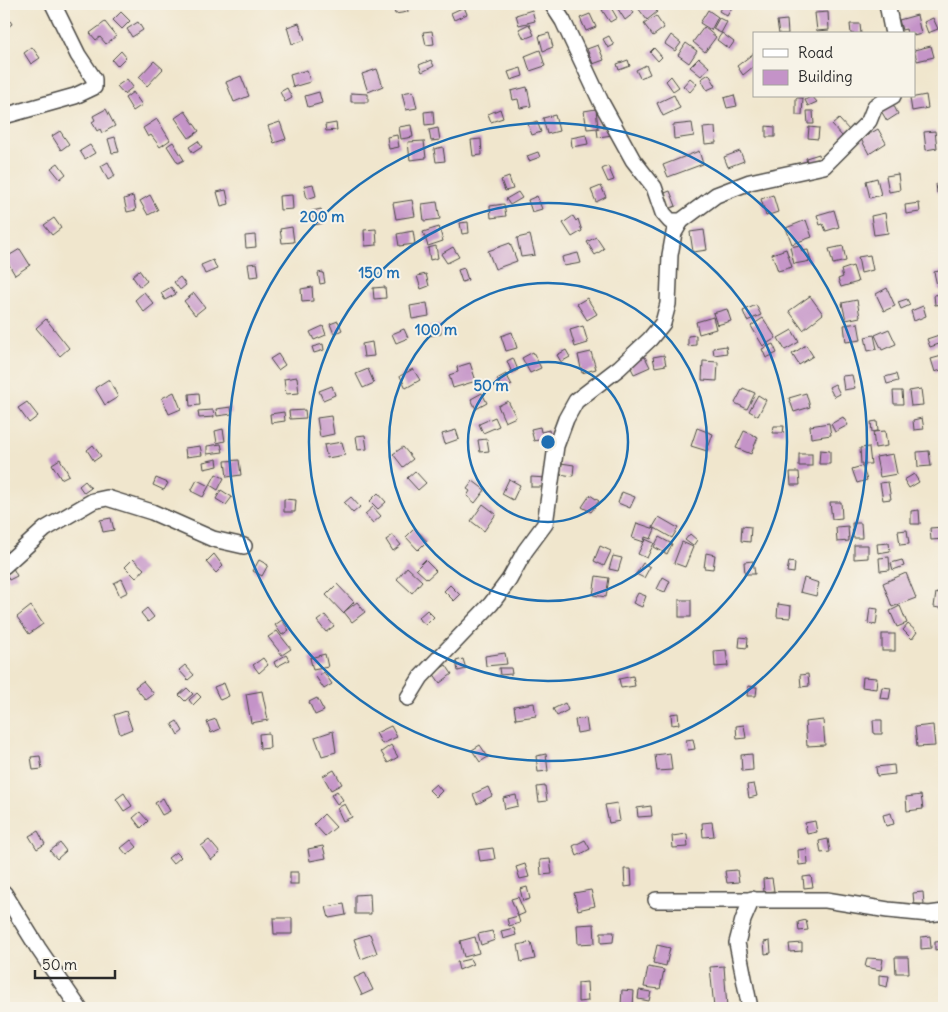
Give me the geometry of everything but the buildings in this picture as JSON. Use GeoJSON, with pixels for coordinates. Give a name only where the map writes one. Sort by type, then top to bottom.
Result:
{"type":"FeatureCollection","features":[{"type":"Feature","properties":{"kind":"street"},"geometry":{"type":"LineString","coordinates":[[4,116],[75,96],[94,87],[94,79],[64,30],[53,4]]}},
{"type":"Feature","properties":{"kind":"street"},"geometry":{"type":"LineString","coordinates":[[552,4],[563,21],[601,102],[633,160],[654,187],[663,213],[670,221],[681,221]]}},
{"type":"Feature","properties":{"kind":"street"},"geometry":{"type":"LineString","coordinates":[[887,4],[893,32]]}},
{"type":"Feature","properties":{"kind":"street"},"geometry":{"type":"LineString","coordinates":[[408,698],[421,677],[491,604],[509,580],[525,550],[545,524],[556,446],[566,419],[576,401],[619,368],[650,339],[662,323],[668,304],[670,255],[674,233],[681,221],[716,195],[750,182],[804,172],[824,166],[869,121],[874,106],[889,98]]}},
{"type":"Feature","properties":{"kind":"street"},"geometry":{"type":"LineString","coordinates":[[4,566],[45,529],[93,501],[107,498],[152,512],[213,539],[244,546]]}},
{"type":"Feature","properties":{"kind":"street"},"geometry":{"type":"LineString","coordinates":[[4,893],[38,948],[80,1008]]}},
{"type":"Feature","properties":{"kind":"street"},"geometry":{"type":"LineString","coordinates":[[750,1008],[737,943],[743,920],[752,899]]}},
{"type":"Feature","properties":{"kind":"street"},"geometry":{"type":"LineString","coordinates":[[656,900],[826,900],[929,914],[944,912]]}}]}
